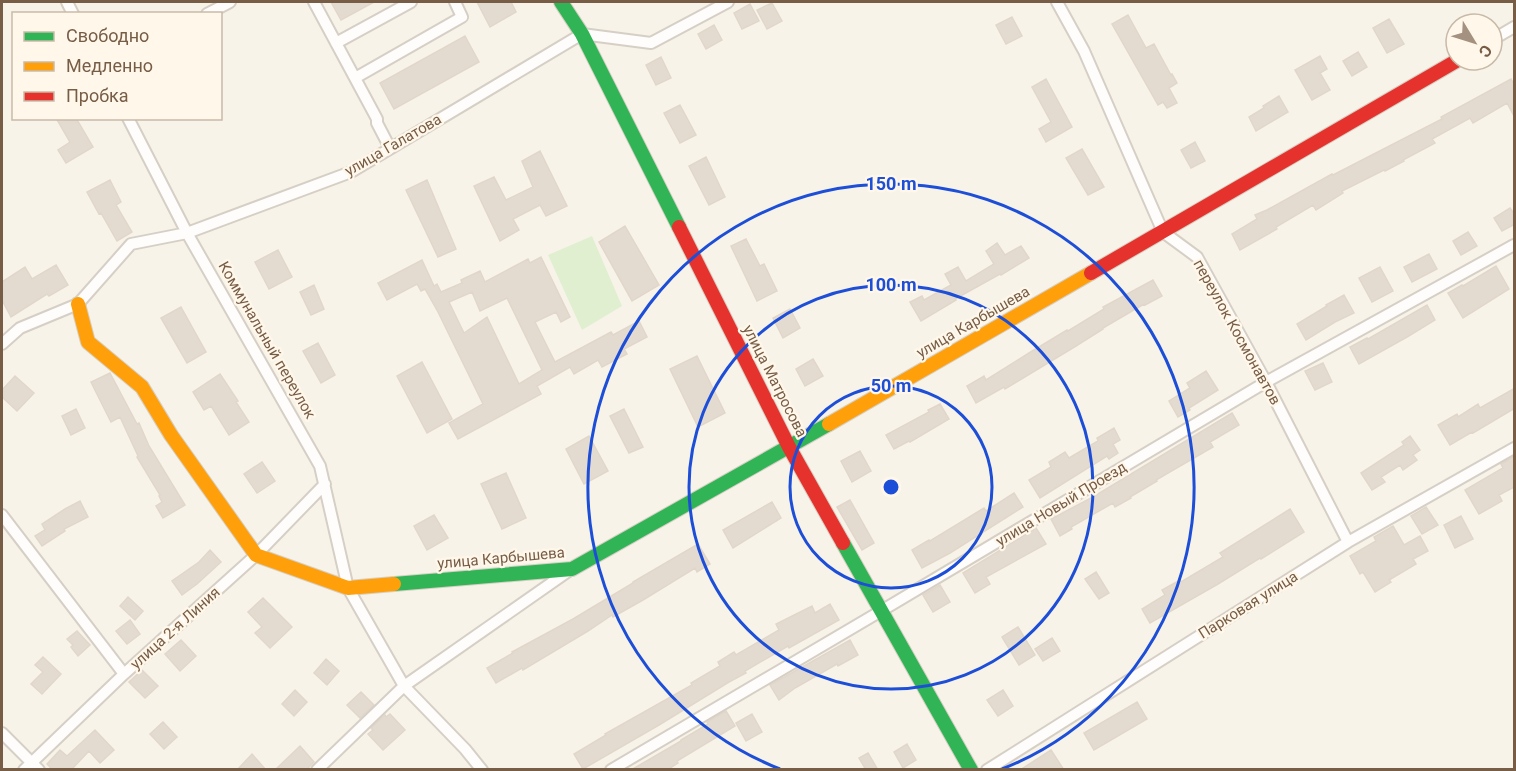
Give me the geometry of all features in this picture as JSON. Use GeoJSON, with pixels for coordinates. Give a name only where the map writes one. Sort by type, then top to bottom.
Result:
{"type":"FeatureCollection","features":[{"type":"Feature","properties":{"kind":"street"},"geometry":{"type":"LineString","coordinates":[[211,12],[230,2]]}},
{"type":"Feature","properties":{"kind":"street"},"geometry":{"type":"LineString","coordinates":[[314,2],[377,119],[390,148]]}},
{"type":"Feature","properties":{"kind":"street"},"geometry":{"type":"LineString","coordinates":[[336,43],[411,2]]}},
{"type":"Feature","properties":{"kind":"street"},"geometry":{"type":"LineString","coordinates":[[355,78],[462,17],[455,2]]}},
{"type":"Feature","properties":{"kind":"street","name":"улица Матросова"},"geometry":{"type":"LineString","coordinates":[[561,2],[582,34],[789,447],[971,770]]}},
{"type":"Feature","properties":{"kind":"street"},"geometry":{"type":"LineString","coordinates":[[582,34],[651,43],[728,2]]}},
{"type":"Feature","properties":{"kind":"street"},"geometry":{"type":"LineString","coordinates":[[1057,2],[1084,51],[1162,232]]}},
{"type":"Feature","properties":{"kind":"street","name":"улица Галатова"},"geometry":{"type":"LineString","coordinates":[[2,344],[20,328],[78,304],[131,244],[188,233],[351,172],[582,34]]}},
{"type":"Feature","properties":{"kind":"street","name":"улица Карбышева"},"geometry":{"type":"LineString","coordinates":[[348,588],[572,569],[789,447],[1444,68]]}},
{"type":"Feature","properties":{"kind":"street","name":"Коммунальный переулок"},"geometry":{"type":"LineString","coordinates":[[129,120],[188,233],[320,466],[348,588],[404,686],[465,749],[482,770]]}},
{"type":"Feature","properties":{"kind":"street","name":"переулок Космонавтов"},"geometry":{"type":"LineString","coordinates":[[1162,232],[1197,257],[1266,382],[1348,542]]}},
{"type":"Feature","properties":{"kind":"street","name":"улица Новый Проезд"},"geometry":{"type":"LineString","coordinates":[[611,770],[1266,382],[1515,245]]}},
{"type":"Feature","properties":{"kind":"street"},"geometry":{"type":"LineString","coordinates":[[78,304],[88,342],[142,387],[171,435],[256,555],[348,588]]}},
{"type":"Feature","properties":{"kind":"street","name":"Парковая улица"},"geometry":{"type":"LineString","coordinates":[[987,770],[1348,542],[1515,448]]}},
{"type":"Feature","properties":{"kind":"street","name":"улица 2-я Линия"},"geometry":{"type":"LineString","coordinates":[[31,767],[124,674],[256,555],[325,484]]}},
{"type":"Feature","properties":{"kind":"street"},"geometry":{"type":"LineString","coordinates":[[2,515],[124,674]]}},
{"type":"Feature","properties":{"kind":"street"},"geometry":{"type":"LineString","coordinates":[[317,770],[404,686],[572,569]]}},
{"type":"Feature","properties":{"kind":"street"},"geometry":{"type":"LineString","coordinates":[[2,733],[31,767]]}},
{"type":"Feature","properties":{"kind":"green space"},"geometry":{"type":"Polygon","coordinates":[[[592,236],[622,306],[582,330],[548,255],[592,236]]]}},
{"type":"Feature","properties":{"kind":"building"},"geometry":{"type":"Polygon","coordinates":[[[331,2],[374,2],[341,20],[331,2]]]}},
{"type":"Feature","properties":{"kind":"building"},"geometry":{"type":"Polygon","coordinates":[[[477,2],[511,2],[516,12],[490,27],[477,2]]]}},
{"type":"Feature","properties":{"kind":"building"},"geometry":{"type":"Polygon","coordinates":[[[772,3],[782,21],[767,29],[757,10],[772,3]]]}},
{"type":"Feature","properties":{"kind":"building"},"geometry":{"type":"Polygon","coordinates":[[[750,4],[759,21],[742,29],[734,13],[750,4]]]}},
{"type":"Feature","properties":{"kind":"building"},"geometry":{"type":"Polygon","coordinates":[[[1128,15],[1146,48],[1154,44],[1177,83],[1169,88],[1177,103],[1167,108],[1163,102],[1158,105],[1112,24],[1128,15]]]}},
{"type":"Feature","properties":{"kind":"building"},"geometry":{"type":"Polygon","coordinates":[[[1012,17],[1022,36],[1006,44],[996,25],[1012,17]]]}},
{"type":"Feature","properties":{"kind":"building"},"geometry":{"type":"Polygon","coordinates":[[[1389,19],[1404,44],[1387,53],[1373,28],[1389,19]]]}},
{"type":"Feature","properties":{"kind":"building"},"geometry":{"type":"Polygon","coordinates":[[[714,25],[722,40],[706,49],[698,34],[714,25]]]}},
{"type":"Feature","properties":{"kind":"building"},"geometry":{"type":"Polygon","coordinates":[[[465,36],[479,62],[394,109],[380,83],[465,36]]]}},
{"type":"Feature","properties":{"kind":"building"},"geometry":{"type":"Polygon","coordinates":[[[1358,52],[1367,67],[1352,76],[1343,61],[1358,52]]]}},
{"type":"Feature","properties":{"kind":"building"},"geometry":{"type":"Polygon","coordinates":[[[1320,56],[1327,69],[1320,73],[1330,90],[1312,100],[1295,70],[1320,56]]]}},
{"type":"Feature","properties":{"kind":"building"},"geometry":{"type":"Polygon","coordinates":[[[661,57],[671,78],[656,85],[646,65],[661,57]]]}},
{"type":"Feature","properties":{"kind":"building"},"geometry":{"type":"Polygon","coordinates":[[[1046,79],[1072,127],[1046,142],[1039,129],[1051,122],[1032,87],[1046,79]]]}},
{"type":"Feature","properties":{"kind":"building"},"geometry":{"type":"Polygon","coordinates":[[[1511,79],[1515,86],[1515,118],[1507,103],[1473,123],[1470,118],[1432,139],[1435,143],[1404,161],[1342,191],[1343,193],[1316,210],[1313,205],[1240,250],[1232,234],[1257,219],[1255,215],[1442,119],[1441,117],[1511,79]]]}},
{"type":"Feature","properties":{"kind":"building"},"geometry":{"type":"Polygon","coordinates":[[[1279,96],[1288,112],[1256,131],[1249,117],[1279,96]]]}},
{"type":"Feature","properties":{"kind":"building"},"geometry":{"type":"Polygon","coordinates":[[[680,105],[696,135],[680,143],[664,113],[680,105]]]}},
{"type":"Feature","properties":{"kind":"building"},"geometry":{"type":"Polygon","coordinates":[[[57,120],[77,120],[93,147],[66,163],[58,150],[70,142],[57,120]]]}},
{"type":"Feature","properties":{"kind":"building"},"geometry":{"type":"Polygon","coordinates":[[[1195,142],[1205,161],[1191,168],[1181,150],[1195,142]]]}},
{"type":"Feature","properties":{"kind":"building"},"geometry":{"type":"Polygon","coordinates":[[[1082,149],[1104,187],[1088,195],[1066,158],[1082,149]]]}},
{"type":"Feature","properties":{"kind":"building"},"geometry":{"type":"Polygon","coordinates":[[[540,151],[567,206],[546,216],[540,205],[513,219],[519,230],[500,241],[474,186],[494,177],[506,200],[533,187],[522,161],[540,151]]]}},
{"type":"Feature","properties":{"kind":"building"},"geometry":{"type":"Polygon","coordinates":[[[706,157],[725,197],[709,205],[689,166],[706,157]]]}},
{"type":"Feature","properties":{"kind":"building"},"geometry":{"type":"Polygon","coordinates":[[[110,180],[121,202],[116,205],[132,232],[117,241],[87,192],[110,180]]]}},
{"type":"Feature","properties":{"kind":"building"},"geometry":{"type":"Polygon","coordinates":[[[427,180],[456,249],[438,257],[406,190],[427,180]]]}},
{"type":"Feature","properties":{"kind":"building"},"geometry":{"type":"Polygon","coordinates":[[[1510,208],[1515,215],[1515,224],[1502,231],[1494,218],[1510,208]]]}},
{"type":"Feature","properties":{"kind":"building"},"geometry":{"type":"Polygon","coordinates":[[[625,226],[659,285],[632,301],[599,242],[625,226]]]}},
{"type":"Feature","properties":{"kind":"building"},"geometry":{"type":"Polygon","coordinates":[[[1468,232],[1477,246],[1461,255],[1453,241],[1468,232]]]}},
{"type":"Feature","properties":{"kind":"building"},"geometry":{"type":"Polygon","coordinates":[[[746,239],[760,266],[764,264],[777,291],[757,301],[731,246],[746,239]]]}},
{"type":"Feature","properties":{"kind":"building"},"geometry":{"type":"Polygon","coordinates":[[[997,243],[1005,255],[1021,246],[1029,258],[955,299],[921,321],[910,302],[922,296],[924,300],[951,285],[945,274],[958,267],[966,281],[994,264],[986,251],[997,243]]]}},
{"type":"Feature","properties":{"kind":"building"},"geometry":{"type":"Polygon","coordinates":[[[278,250],[292,277],[269,289],[255,262],[278,250]]]}},
{"type":"Feature","properties":{"kind":"building"},"geometry":{"type":"Polygon","coordinates":[[[1429,254],[1437,269],[1412,282],[1404,267],[1429,254]]]}},
{"type":"Feature","properties":{"kind":"building"},"geometry":{"type":"Polygon","coordinates":[[[541,257],[570,317],[561,322],[556,312],[535,322],[555,362],[611,332],[613,335],[639,321],[647,337],[624,349],[627,354],[602,367],[598,360],[574,374],[570,367],[537,386],[541,394],[458,439],[449,423],[483,404],[438,312],[425,289],[421,291],[417,284],[387,300],[378,283],[422,260],[434,286],[437,284],[441,292],[462,283],[461,280],[480,271],[485,282],[528,259],[530,263],[541,257]],[[472,292],[449,302],[464,333],[487,317],[519,384],[542,370],[507,298],[480,311],[472,292]]]}},
{"type":"Feature","properties":{"kind":"building"},"geometry":{"type":"Polygon","coordinates":[[[56,265],[68,285],[49,296],[47,294],[11,317],[2,300],[2,282],[25,267],[32,279],[56,265]]]}},
{"type":"Feature","properties":{"kind":"building"},"geometry":{"type":"Polygon","coordinates":[[[1496,266],[1509,289],[1463,318],[1448,293],[1496,266]]]}},
{"type":"Feature","properties":{"kind":"building"},"geometry":{"type":"Polygon","coordinates":[[[1380,267],[1393,291],[1372,302],[1359,278],[1380,267]]]}},
{"type":"Feature","properties":{"kind":"building"},"geometry":{"type":"Polygon","coordinates":[[[1153,280],[1162,296],[1103,328],[1005,389],[1004,387],[976,403],[967,386],[984,376],[986,380],[1104,309],[1103,307],[1153,280]]]}},
{"type":"Feature","properties":{"kind":"building"},"geometry":{"type":"Polygon","coordinates":[[[314,285],[324,309],[311,315],[300,292],[314,285]]]}},
{"type":"Feature","properties":{"kind":"building"},"geometry":{"type":"Polygon","coordinates":[[[1344,295],[1354,313],[1306,340],[1297,324],[1344,295]]]}},
{"type":"Feature","properties":{"kind":"building"},"geometry":{"type":"Polygon","coordinates":[[[1427,305],[1435,320],[1359,364],[1350,347],[1427,305]]]}},
{"type":"Feature","properties":{"kind":"building"},"geometry":{"type":"Polygon","coordinates":[[[181,307],[206,352],[187,363],[161,318],[181,307]]]}},
{"type":"Feature","properties":{"kind":"building"},"geometry":{"type":"Polygon","coordinates":[[[790,309],[800,328],[783,338],[773,318],[790,309]]]}},
{"type":"Feature","properties":{"kind":"building"},"geometry":{"type":"Polygon","coordinates":[[[318,343],[335,375],[321,383],[303,351],[318,343]]]}},
{"type":"Feature","properties":{"kind":"building"},"geometry":{"type":"Polygon","coordinates":[[[697,356],[725,413],[698,427],[670,369],[697,356]]]}},
{"type":"Feature","properties":{"kind":"building"},"geometry":{"type":"Polygon","coordinates":[[[813,359],[823,376],[805,386],[796,369],[813,359]]]}},
{"type":"Feature","properties":{"kind":"building"},"geometry":{"type":"Polygon","coordinates":[[[422,362],[452,419],[427,433],[397,376],[422,362]]]}},
{"type":"Feature","properties":{"kind":"building"},"geometry":{"type":"Polygon","coordinates":[[[1323,363],[1332,382],[1315,390],[1305,371],[1323,363]]]}},
{"type":"Feature","properties":{"kind":"building"},"geometry":{"type":"Polygon","coordinates":[[[1206,371],[1218,390],[1178,417],[1169,401],[1190,388],[1187,383],[1206,371]]]}},
{"type":"Feature","properties":{"kind":"building"},"geometry":{"type":"Polygon","coordinates":[[[110,373],[137,424],[139,423],[149,446],[185,505],[163,518],[156,506],[162,502],[160,495],[137,457],[120,417],[111,422],[91,382],[110,373]]]}},
{"type":"Feature","properties":{"kind":"building"},"geometry":{"type":"Polygon","coordinates":[[[220,374],[249,422],[229,435],[211,406],[204,410],[193,392],[220,374]]]}},
{"type":"Feature","properties":{"kind":"building"},"geometry":{"type":"Polygon","coordinates":[[[15,376],[34,393],[17,411],[2,397],[2,390],[15,376]]]}},
{"type":"Feature","properties":{"kind":"building"},"geometry":{"type":"Polygon","coordinates":[[[1515,388],[1515,408],[1450,445],[1438,425],[1457,414],[1458,417],[1478,404],[1480,408],[1515,388]]]}},
{"type":"Feature","properties":{"kind":"building"},"geometry":{"type":"Polygon","coordinates":[[[940,404],[949,419],[894,449],[886,435],[940,404]]]}},
{"type":"Feature","properties":{"kind":"building"},"geometry":{"type":"Polygon","coordinates":[[[76,409],[85,428],[71,435],[62,416],[76,409]]]}},
{"type":"Feature","properties":{"kind":"building"},"geometry":{"type":"Polygon","coordinates":[[[624,409],[643,447],[629,453],[610,416],[624,409]]]}},
{"type":"Feature","properties":{"kind":"building"},"geometry":{"type":"Polygon","coordinates":[[[1232,413],[1239,425],[1210,442],[1213,447],[1156,480],[1131,498],[1115,507],[1113,503],[1071,527],[1072,529],[1060,536],[1051,519],[1093,497],[1232,413]]]}},
{"type":"Feature","properties":{"kind":"building"},"geometry":{"type":"Polygon","coordinates":[[[1114,428],[1120,440],[1113,444],[1118,453],[1109,459],[1107,456],[1040,498],[1029,480],[1051,467],[1049,462],[1065,452],[1069,458],[1098,441],[1097,438],[1114,428]]]}},
{"type":"Feature","properties":{"kind":"building"},"geometry":{"type":"Polygon","coordinates":[[[589,436],[608,471],[584,484],[566,449],[589,436]]]}},
{"type":"Feature","properties":{"kind":"building"},"geometry":{"type":"Polygon","coordinates":[[[1410,436],[1420,450],[1413,455],[1417,460],[1403,470],[1400,465],[1381,477],[1385,482],[1372,490],[1361,473],[1404,445],[1402,442],[1410,436]]]}},
{"type":"Feature","properties":{"kind":"building"},"geometry":{"type":"Polygon","coordinates":[[[860,451],[871,471],[852,482],[841,461],[860,451]]]}},
{"type":"Feature","properties":{"kind":"building"},"geometry":{"type":"Polygon","coordinates":[[[1515,456],[1515,488],[1499,495],[1502,501],[1479,514],[1465,490],[1503,468],[1501,464],[1515,456]]]}},
{"type":"Feature","properties":{"kind":"building"},"geometry":{"type":"Polygon","coordinates":[[[262,462],[275,481],[257,493],[244,474],[262,462]]]}},
{"type":"Feature","properties":{"kind":"building"},"geometry":{"type":"Polygon","coordinates":[[[506,473],[526,518],[502,529],[481,484],[506,473]]]}},
{"type":"Feature","properties":{"kind":"building"},"geometry":{"type":"Polygon","coordinates":[[[1014,493],[1023,507],[922,568],[912,550],[984,508],[986,511],[1014,493]]]}},
{"type":"Feature","properties":{"kind":"building"},"geometry":{"type":"Polygon","coordinates":[[[850,500],[874,543],[862,550],[837,507],[850,500]]]}},
{"type":"Feature","properties":{"kind":"building"},"geometry":{"type":"Polygon","coordinates":[[[80,501],[88,517],[64,529],[65,531],[42,546],[35,536],[45,530],[42,524],[80,501]]]}},
{"type":"Feature","properties":{"kind":"building"},"geometry":{"type":"Polygon","coordinates":[[[772,502],[781,518],[733,548],[723,530],[772,502]]]}},
{"type":"Feature","properties":{"kind":"building"},"geometry":{"type":"Polygon","coordinates":[[[1426,507],[1438,525],[1422,534],[1411,516],[1426,507]]]}},
{"type":"Feature","properties":{"kind":"building"},"geometry":{"type":"Polygon","coordinates":[[[1290,509],[1304,532],[1150,623],[1142,609],[1165,595],[1162,590],[1180,580],[1181,582],[1223,557],[1220,553],[1290,509]]]}},
{"type":"Feature","properties":{"kind":"building"},"geometry":{"type":"Polygon","coordinates":[[[434,515],[448,538],[427,550],[414,526],[434,515]]]}},
{"type":"Feature","properties":{"kind":"building"},"geometry":{"type":"Polygon","coordinates":[[[1461,516],[1473,539],[1455,548],[1444,525],[1461,516]]]}},
{"type":"Feature","properties":{"kind":"building"},"geometry":{"type":"Polygon","coordinates":[[[1393,526],[1404,545],[1420,536],[1428,551],[1413,559],[1416,564],[1389,580],[1391,582],[1375,592],[1363,572],[1360,574],[1350,556],[1376,541],[1374,537],[1393,526]]]}},
{"type":"Feature","properties":{"kind":"building"},"geometry":{"type":"Polygon","coordinates":[[[1036,528],[1046,544],[986,577],[990,584],[975,593],[963,573],[1036,528]]]}},
{"type":"Feature","properties":{"kind":"building"},"geometry":{"type":"Polygon","coordinates":[[[698,544],[710,564],[697,572],[695,568],[613,617],[612,615],[523,670],[522,668],[496,683],[487,668],[698,544]]]}},
{"type":"Feature","properties":{"kind":"building"},"geometry":{"type":"Polygon","coordinates":[[[210,550],[221,562],[182,595],[172,581],[199,562],[210,550]]]}},
{"type":"Feature","properties":{"kind":"building"},"geometry":{"type":"Polygon","coordinates":[[[1096,572],[1109,593],[1099,599],[1085,579],[1096,572]]]}},
{"type":"Feature","properties":{"kind":"building"},"geometry":{"type":"Polygon","coordinates":[[[940,585],[950,602],[933,612],[923,595],[940,585]]]}},
{"type":"Feature","properties":{"kind":"building"},"geometry":{"type":"Polygon","coordinates":[[[128,597],[143,611],[135,620],[120,606],[128,597]]]}},
{"type":"Feature","properties":{"kind":"building"},"geometry":{"type":"Polygon","coordinates":[[[263,598],[292,627],[270,648],[255,633],[262,627],[248,612],[263,598]]]}},
{"type":"Feature","properties":{"kind":"building"},"geometry":{"type":"Polygon","coordinates":[[[830,604],[839,620],[745,671],[746,673],[583,769],[574,754],[692,685],[691,683],[720,666],[718,662],[734,652],[736,655],[779,630],[776,624],[812,606],[815,613],[830,604]]]}},
{"type":"Feature","properties":{"kind":"building"},"geometry":{"type":"Polygon","coordinates":[[[130,620],[140,634],[127,644],[116,631],[130,620]]]}},
{"type":"Feature","properties":{"kind":"building"},"geometry":{"type":"Polygon","coordinates":[[[1018,627],[1035,655],[1019,665],[1002,637],[1018,627]]]}},
{"type":"Feature","properties":{"kind":"building"},"geometry":{"type":"Polygon","coordinates":[[[77,631],[90,645],[78,656],[67,639],[77,631]]]}},
{"type":"Feature","properties":{"kind":"building"},"geometry":{"type":"Polygon","coordinates":[[[1052,638],[1060,651],[1043,661],[1035,649],[1052,638]]]}},
{"type":"Feature","properties":{"kind":"building"},"geometry":{"type":"Polygon","coordinates":[[[181,640],[196,656],[180,671],[165,654],[181,640]]]}},
{"type":"Feature","properties":{"kind":"building"},"geometry":{"type":"Polygon","coordinates":[[[850,640],[858,655],[838,666],[837,664],[779,700],[770,685],[850,640]]]}},
{"type":"Feature","properties":{"kind":"building"},"geometry":{"type":"Polygon","coordinates":[[[43,657],[61,674],[42,694],[31,684],[43,672],[35,665],[43,657]]]}},
{"type":"Feature","properties":{"kind":"building"},"geometry":{"type":"Polygon","coordinates":[[[326,659],[339,671],[327,685],[314,673],[326,659]]]}},
{"type":"Feature","properties":{"kind":"building"},"geometry":{"type":"Polygon","coordinates":[[[142,670],[158,686],[145,698],[129,682],[142,670]]]}},
{"type":"Feature","properties":{"kind":"building"},"geometry":{"type":"Polygon","coordinates":[[[295,690],[307,702],[294,716],[282,704],[295,690]]]}},
{"type":"Feature","properties":{"kind":"building"},"geometry":{"type":"Polygon","coordinates":[[[1003,690],[1013,706],[998,716],[987,700],[1003,690]]]}},
{"type":"Feature","properties":{"kind":"building"},"geometry":{"type":"Polygon","coordinates":[[[361,692],[374,705],[360,718],[347,705],[361,692]]]}},
{"type":"Feature","properties":{"kind":"building"},"geometry":{"type":"Polygon","coordinates":[[[1137,702],[1147,719],[1094,750],[1084,733],[1137,702]]]}},
{"type":"Feature","properties":{"kind":"building"},"geometry":{"type":"Polygon","coordinates":[[[726,711],[735,726],[677,761],[678,763],[667,770],[631,770],[681,741],[726,711]]]}},
{"type":"Feature","properties":{"kind":"building"},"geometry":{"type":"Polygon","coordinates":[[[390,714],[405,730],[383,750],[368,734],[385,715],[386,717],[390,714]]]}},
{"type":"Feature","properties":{"kind":"building"},"geometry":{"type":"Polygon","coordinates":[[[752,714],[762,732],[746,741],[736,723],[752,714]]]}},
{"type":"Feature","properties":{"kind":"building"},"geometry":{"type":"Polygon","coordinates":[[[163,722],[177,737],[164,749],[150,734],[163,722]]]}},
{"type":"Feature","properties":{"kind":"building"},"geometry":{"type":"Polygon","coordinates":[[[95,730],[114,750],[100,763],[89,751],[71,770],[53,770],[47,764],[60,750],[67,756],[95,730]]]}},
{"type":"Feature","properties":{"kind":"building"},"geometry":{"type":"Polygon","coordinates":[[[907,744],[916,760],[903,768],[894,752],[907,744]]]}},
{"type":"Feature","properties":{"kind":"building"},"geometry":{"type":"Polygon","coordinates":[[[300,746],[314,762],[306,770],[275,770],[300,746]]]}},
{"type":"Feature","properties":{"kind":"building"},"geometry":{"type":"Polygon","coordinates":[[[1051,750],[1064,770],[1020,770],[1051,750]]]}},
{"type":"Feature","properties":{"kind":"building"},"geometry":{"type":"Polygon","coordinates":[[[868,753],[878,770],[866,770],[859,758],[868,753]]]}},
{"type":"Feature","properties":{"kind":"building"},"geometry":{"type":"Polygon","coordinates":[[[252,754],[266,770],[237,770],[252,754]]]}},
{"type":"Feature","properties":{"kind":"traffic: fast"},"geometry":{"type":"LineString","coordinates":[[561,2],[582,34],[679,227]]}},
{"type":"Feature","properties":{"kind":"traffic: fast"},"geometry":{"type":"LineString","coordinates":[[394,584],[572,569],[829,424]]}},
{"type":"Feature","properties":{"kind":"traffic: fast"},"geometry":{"type":"LineString","coordinates":[[843,543],[971,770]]}},
{"type":"Feature","properties":{"kind":"traffic: slow"},"geometry":{"type":"LineString","coordinates":[[829,424],[1091,273]]}},
{"type":"Feature","properties":{"kind":"traffic: slow"},"geometry":{"type":"LineString","coordinates":[[78,304],[88,342],[142,387],[171,435],[256,555],[348,588],[394,584]]}},
{"type":"Feature","properties":{"kind":"traffic: jam"},"geometry":{"type":"LineString","coordinates":[[1091,273],[1444,68]]}},
{"type":"Feature","properties":{"kind":"traffic: jam"},"geometry":{"type":"LineString","coordinates":[[679,227],[789,447],[843,543]]}}]}
